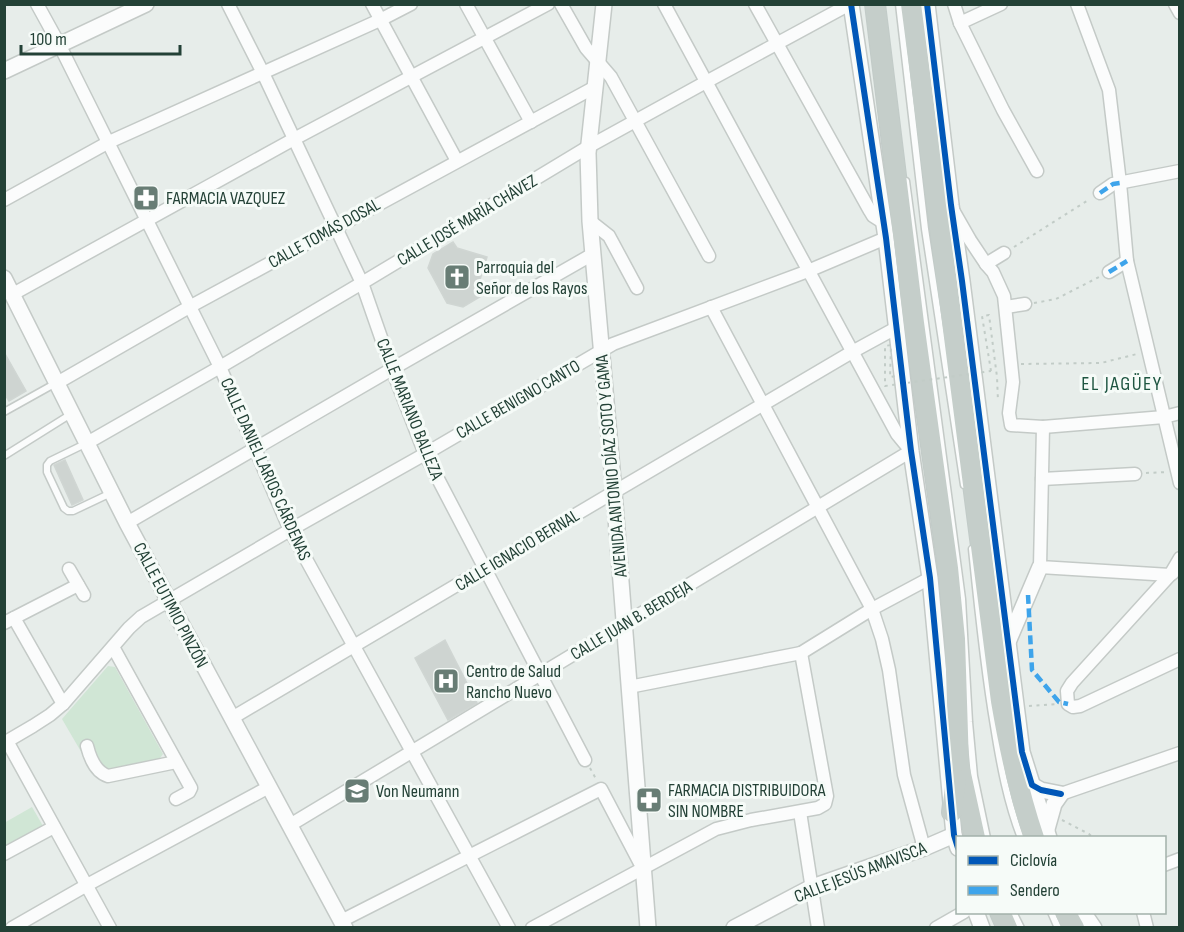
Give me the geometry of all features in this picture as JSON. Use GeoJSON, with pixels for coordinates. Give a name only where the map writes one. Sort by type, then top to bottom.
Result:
{"type":"FeatureCollection","features":[{"type":"Feature","properties":{"kind":"highway"},"geometry":{"type":"LineString","coordinates":[[875,4],[956,639],[958,757],[952,812]]}},
{"type":"Feature","properties":{"kind":"highway"},"geometry":{"type":"LineString","coordinates":[[911,4],[1001,700],[1022,804],[1045,830]]}},
{"type":"Feature","properties":{"kind":"highway"},"geometry":{"type":"LineString","coordinates":[[944,724],[958,757],[975,836]]}},
{"type":"Feature","properties":{"kind":"highway"},"geometry":{"type":"LineString","coordinates":[[1066,914],[1074,927]]}},
{"type":"Feature","properties":{"kind":"street","name":"CALLE DANIEL LARIOS CÁRDENAS"},"geometry":{"type":"LineString","coordinates":[[37,4],[191,306],[220,367],[290,530],[509,927]]}},
{"type":"Feature","properties":{"kind":"street"},"geometry":{"type":"LineString","coordinates":[[4,71],[146,4]]}},
{"type":"Feature","properties":{"kind":"street","name":"CALLE MARIANO BALLEZA"},"geometry":{"type":"LineString","coordinates":[[228,4],[362,284],[425,454],[585,760]]}},
{"type":"Feature","properties":{"kind":"street"},"geometry":{"type":"LineString","coordinates":[[372,4],[457,162]]}},
{"type":"Feature","properties":{"kind":"street"},"geometry":{"type":"LineString","coordinates":[[4,200],[109,142],[381,20],[411,4]]}},
{"type":"Feature","properties":{"kind":"street"},"geometry":{"type":"LineString","coordinates":[[466,4],[531,122]]}},
{"type":"Feature","properties":{"kind":"street"},"geometry":{"type":"LineString","coordinates":[[12,294],[294,139],[548,4]]}},
{"type":"Feature","properties":{"kind":"street"},"geometry":{"type":"LineString","coordinates":[[561,4],[586,48],[611,77],[709,256]]}},
{"type":"Feature","properties":{"kind":"street","name":"AVENIDA ANTONIO DÍAZ SOTO Y GAMA"},"geometry":{"type":"LineString","coordinates":[[604,4],[588,147],[590,221],[648,927]]}},
{"type":"Feature","properties":{"kind":"street"},"geometry":{"type":"LineString","coordinates":[[664,4],[897,434],[911,451]]}},
{"type":"Feature","properties":{"kind":"street"},"geometry":{"type":"LineString","coordinates":[[755,4],[873,216],[885,230]]}},
{"type":"Feature","properties":{"kind":"street"},"geometry":{"type":"LineString","coordinates":[[851,4],[885,230],[911,451],[930,578],[956,842]]}},
{"type":"Feature","properties":{"kind":"street","name":"CALLE JOSÉ MARÍA CHÁVEZ"},"geometry":{"type":"LineString","coordinates":[[87,443],[362,284],[588,147],[851,4]]}},
{"type":"Feature","properties":{"kind":"street"},"geometry":{"type":"LineString","coordinates":[[927,4],[1022,752],[1045,830]]}},
{"type":"Feature","properties":{"kind":"street"},"geometry":{"type":"LineString","coordinates":[[954,4],[960,23],[1002,110],[1038,171]]}},
{"type":"Feature","properties":{"kind":"street"},"geometry":{"type":"LineString","coordinates":[[960,23],[1001,4]]}},
{"type":"Feature","properties":{"kind":"street"},"geometry":{"type":"LineString","coordinates":[[1077,4],[1109,90],[1127,261],[1178,478]]}},
{"type":"Feature","properties":{"kind":"street"},"geometry":{"type":"LineString","coordinates":[[1175,4],[1179,13]]}},
{"type":"Feature","properties":{"kind":"street"},"geometry":{"type":"LineString","coordinates":[[924,106],[934,62]]}},
{"type":"Feature","properties":{"kind":"street","name":"CALLE TOMÁS DOSAL"},"geometry":{"type":"LineString","coordinates":[[57,383],[336,226],[595,87]]}},
{"type":"Feature","properties":{"kind":"street"},"geometry":{"type":"LineString","coordinates":[[1100,193],[1113,184],[1179,171]]}},
{"type":"Feature","properties":{"kind":"street"},"geometry":{"type":"LineString","coordinates":[[951,205],[969,240],[993,272],[1004,296],[1013,382],[1009,413],[1011,425],[1042,427],[1164,417],[1179,413]]}},
{"type":"Feature","properties":{"kind":"street"},"geometry":{"type":"LineString","coordinates":[[590,221],[609,236],[638,288]]}},
{"type":"Feature","properties":{"kind":"street","name":"CALLE BENIGNO CANTO"},"geometry":{"type":"LineString","coordinates":[[6,742],[50,716],[129,628],[141,617],[168,600],[613,344],[808,271],[885,230]]}},
{"type":"Feature","properties":{"kind":"street"},"geometry":{"type":"LineString","coordinates":[[986,264],[1004,253]]}},
{"type":"Feature","properties":{"kind":"street"},"geometry":{"type":"LineString","coordinates":[[127,523],[593,254]]}},
{"type":"Feature","properties":{"kind":"street"},"geometry":{"type":"LineString","coordinates":[[1109,272],[1127,261]]}},
{"type":"Feature","properties":{"kind":"street","name":"CALLE EUTIMIO PINZÓN"},"geometry":{"type":"LineString","coordinates":[[4,278],[127,523],[343,924]]}},
{"type":"Feature","properties":{"kind":"street"},"geometry":{"type":"LineString","coordinates":[[1005,307],[1025,304]]}},
{"type":"Feature","properties":{"kind":"street"},"geometry":{"type":"LineString","coordinates":[[711,307],[872,609],[889,670],[904,775],[924,848]]}},
{"type":"Feature","properties":{"kind":"street","name":"CALLE IGNACIO BERNAL"},"geometry":{"type":"LineString","coordinates":[[232,718],[896,328]]}},
{"type":"Feature","properties":{"kind":"street"},"geometry":{"type":"LineString","coordinates":[[1008,642],[1040,567],[1042,427]]}},
{"type":"Feature","properties":{"kind":"street","name":"CALLE JUAN B. BERDEJA"},"geometry":{"type":"LineString","coordinates":[[290,825],[911,451]]}},
{"type":"Feature","properties":{"kind":"street"},"geometry":{"type":"LineString","coordinates":[[1042,479],[1134,474]]}},
{"type":"Feature","properties":{"kind":"street"},"geometry":{"type":"LineString","coordinates":[[1179,558],[1175,572],[1072,683],[1067,691],[1068,704],[1073,707],[1080,706],[1179,659]]}},
{"type":"Feature","properties":{"kind":"street"},"geometry":{"type":"LineString","coordinates":[[1040,567],[1175,572]]}},
{"type":"Feature","properties":{"kind":"street"},"geometry":{"type":"LineString","coordinates":[[63,704],[10,620],[81,590],[69,569]]}},
{"type":"Feature","properties":{"kind":"street"},"geometry":{"type":"LineString","coordinates":[[629,687],[801,653],[872,609],[930,578]]}},
{"type":"Feature","properties":{"kind":"street"},"geometry":{"type":"LineString","coordinates":[[113,647],[191,788],[189,792],[176,799]]}},
{"type":"Feature","properties":{"kind":"street"},"geometry":{"type":"LineString","coordinates":[[532,927],[716,829],[818,808],[825,804],[827,796],[801,653]]}},
{"type":"Feature","properties":{"kind":"street"},"geometry":{"type":"LineString","coordinates":[[6,742],[110,927]]}},
{"type":"Feature","properties":{"kind":"street"},"geometry":{"type":"LineString","coordinates":[[87,746],[98,771],[108,776],[176,762]]}},
{"type":"Feature","properties":{"kind":"street"},"geometry":{"type":"LineString","coordinates":[[1032,785],[1041,790],[1061,794],[1179,753]]}},
{"type":"Feature","properties":{"kind":"street"},"geometry":{"type":"LineString","coordinates":[[4,920],[11,927],[269,788]]}},
{"type":"Feature","properties":{"kind":"street"},"geometry":{"type":"LineString","coordinates":[[343,924],[469,856],[601,789],[643,868]]}},
{"type":"Feature","properties":{"kind":"street"},"geometry":{"type":"LineString","coordinates":[[1045,830],[1054,804],[1061,794]]}},
{"type":"Feature","properties":{"kind":"street"},"geometry":{"type":"LineString","coordinates":[[800,812],[818,927]]}},
{"type":"Feature","properties":{"kind":"street"},"geometry":{"type":"LineString","coordinates":[[4,854],[54,827]]}},
{"type":"Feature","properties":{"kind":"street","name":"CALLE JESÚS AMAVISCA"},"geometry":{"type":"LineString","coordinates":[[735,927],[812,887],[924,848],[956,842]]}},
{"type":"Feature","properties":{"kind":"street"},"geometry":{"type":"LineString","coordinates":[[936,927],[960,914]]}},
{"type":"Feature","properties":{"kind":"street"},"geometry":{"type":"LineString","coordinates":[[1084,914],[1094,927]]}},
{"type":"Feature","properties":{"kind":"lane"},"geometry":{"type":"LineString","coordinates":[[899,4],[925,229],[964,492]]}},
{"type":"Feature","properties":{"kind":"lane"},"geometry":{"type":"LineString","coordinates":[[905,168],[962,599],[974,776],[987,836]]}},
{"type":"Feature","properties":{"kind":"lane"},"geometry":{"type":"LineString","coordinates":[[4,412],[57,383]]}},
{"type":"Feature","properties":{"kind":"lane"},"geometry":{"type":"LineString","coordinates":[[4,456],[72,413]]}},
{"type":"Feature","properties":{"kind":"lane"},"geometry":{"type":"LineString","coordinates":[[87,443],[46,465],[46,472],[64,508],[73,511],[112,493]]}},
{"type":"Feature","properties":{"kind":"lane"},"geometry":{"type":"LineString","coordinates":[[971,547],[996,742],[1006,791],[1021,836]]}},
{"type":"Feature","properties":{"kind":"path"},"geometry":{"type":"LineString","coordinates":[[1004,253],[1100,193]]}},
{"type":"Feature","properties":{"kind":"path"},"geometry":{"type":"LineString","coordinates":[[1025,304],[1056,299],[1109,272]]}},
{"type":"Feature","properties":{"kind":"path"},"geometry":{"type":"LineString","coordinates":[[902,375],[890,377],[891,345],[885,346],[885,386],[991,371],[982,316],[989,315],[999,402]]}},
{"type":"Feature","properties":{"kind":"path"},"geometry":{"type":"LineString","coordinates":[[1011,364],[1101,363],[1149,351]]}},
{"type":"Feature","properties":{"kind":"path"},"geometry":{"type":"LineString","coordinates":[[1134,474],[1178,478]]}},
{"type":"Feature","properties":{"kind":"path"},"geometry":{"type":"LineString","coordinates":[[1025,706],[1068,704]]}},
{"type":"Feature","properties":{"kind":"path"},"geometry":{"type":"LineString","coordinates":[[585,760],[601,789]]}},
{"type":"Feature","properties":{"kind":"path"},"geometry":{"type":"LineString","coordinates":[[1045,830],[1092,836]]}},
{"type":"Feature","properties":{"kind":"green space"},"geometry":{"type":"Polygon","coordinates":[[[108,666],[115,667],[163,754],[157,762],[94,774],[62,719],[108,666]]]}},
{"type":"Feature","properties":{"kind":"green space"},"geometry":{"type":"Polygon","coordinates":[[[32,807],[43,826],[5,848],[4,823],[32,807]]]}},
{"type":"Feature","properties":{"kind":"building","name":"Parroquia del Señor de los Rayos"},"geometry":{"type":"Polygon","coordinates":[[[453,242],[457,248],[487,257],[478,286],[483,295],[463,307],[447,303],[428,268],[433,254],[453,242]]]}},
{"type":"Feature","properties":{"kind":"building"},"geometry":{"type":"Polygon","coordinates":[[[4,352],[26,391],[9,401],[4,393],[4,352]]]}},
{"type":"Feature","properties":{"kind":"building"},"geometry":{"type":"Polygon","coordinates":[[[65,460],[83,500],[72,505],[54,465],[65,460]]]}},
{"type":"Feature","properties":{"kind":"building","name":"Centro de Salud Rancho Nuevo"},"geometry":{"type":"Polygon","coordinates":[[[445,640],[477,703],[448,720],[415,658],[445,640]]]}},
{"type":"Feature","properties":{"kind":"marked path"},"geometry":{"type":"LineString","coordinates":[[1100,193],[1113,184],[1120,183]]}},
{"type":"Feature","properties":{"kind":"marked path"},"geometry":{"type":"LineString","coordinates":[[1109,272],[1127,261]]}},
{"type":"Feature","properties":{"kind":"marked path"},"geometry":{"type":"LineString","coordinates":[[1028,595],[1032,670],[1059,702],[1068,704]]}},
{"type":"Feature","properties":{"kind":"cycle path"},"geometry":{"type":"LineString","coordinates":[[851,4],[886,238],[911,451],[930,578],[956,842]]}},
{"type":"Feature","properties":{"kind":"cycle path"},"geometry":{"type":"LineString","coordinates":[[927,4],[1022,752],[1032,785],[1041,790],[1061,794]]}},
{"type":"Feature","properties":{"kind":"place","name":"FARMACIA VAZQUEZ"},"geometry":{"type":"Point","coordinates":[146,198]}},
{"type":"Feature","properties":{"kind":"place","name":"Parroquia del Señor de los Rayos"},"geometry":{"type":"Point","coordinates":[457,277]}},
{"type":"Feature","properties":{"kind":"place","name":"Centro de Salud Rancho Nuevo"},"geometry":{"type":"Point","coordinates":[446,681]}},
{"type":"Feature","properties":{"kind":"place","name":"Von Neumann"},"geometry":{"type":"Point","coordinates":[357,791]}},
{"type":"Feature","properties":{"kind":"place","name":"FARMACIA DISTRIBUIDORA SIN NOMBRE"},"geometry":{"type":"Point","coordinates":[649,800]}},
{"type":"Feature","properties":{"kind":"district","name":"EL JAGÜEY"},"geometry":{"type":"Point","coordinates":[1122,383]}}]}
